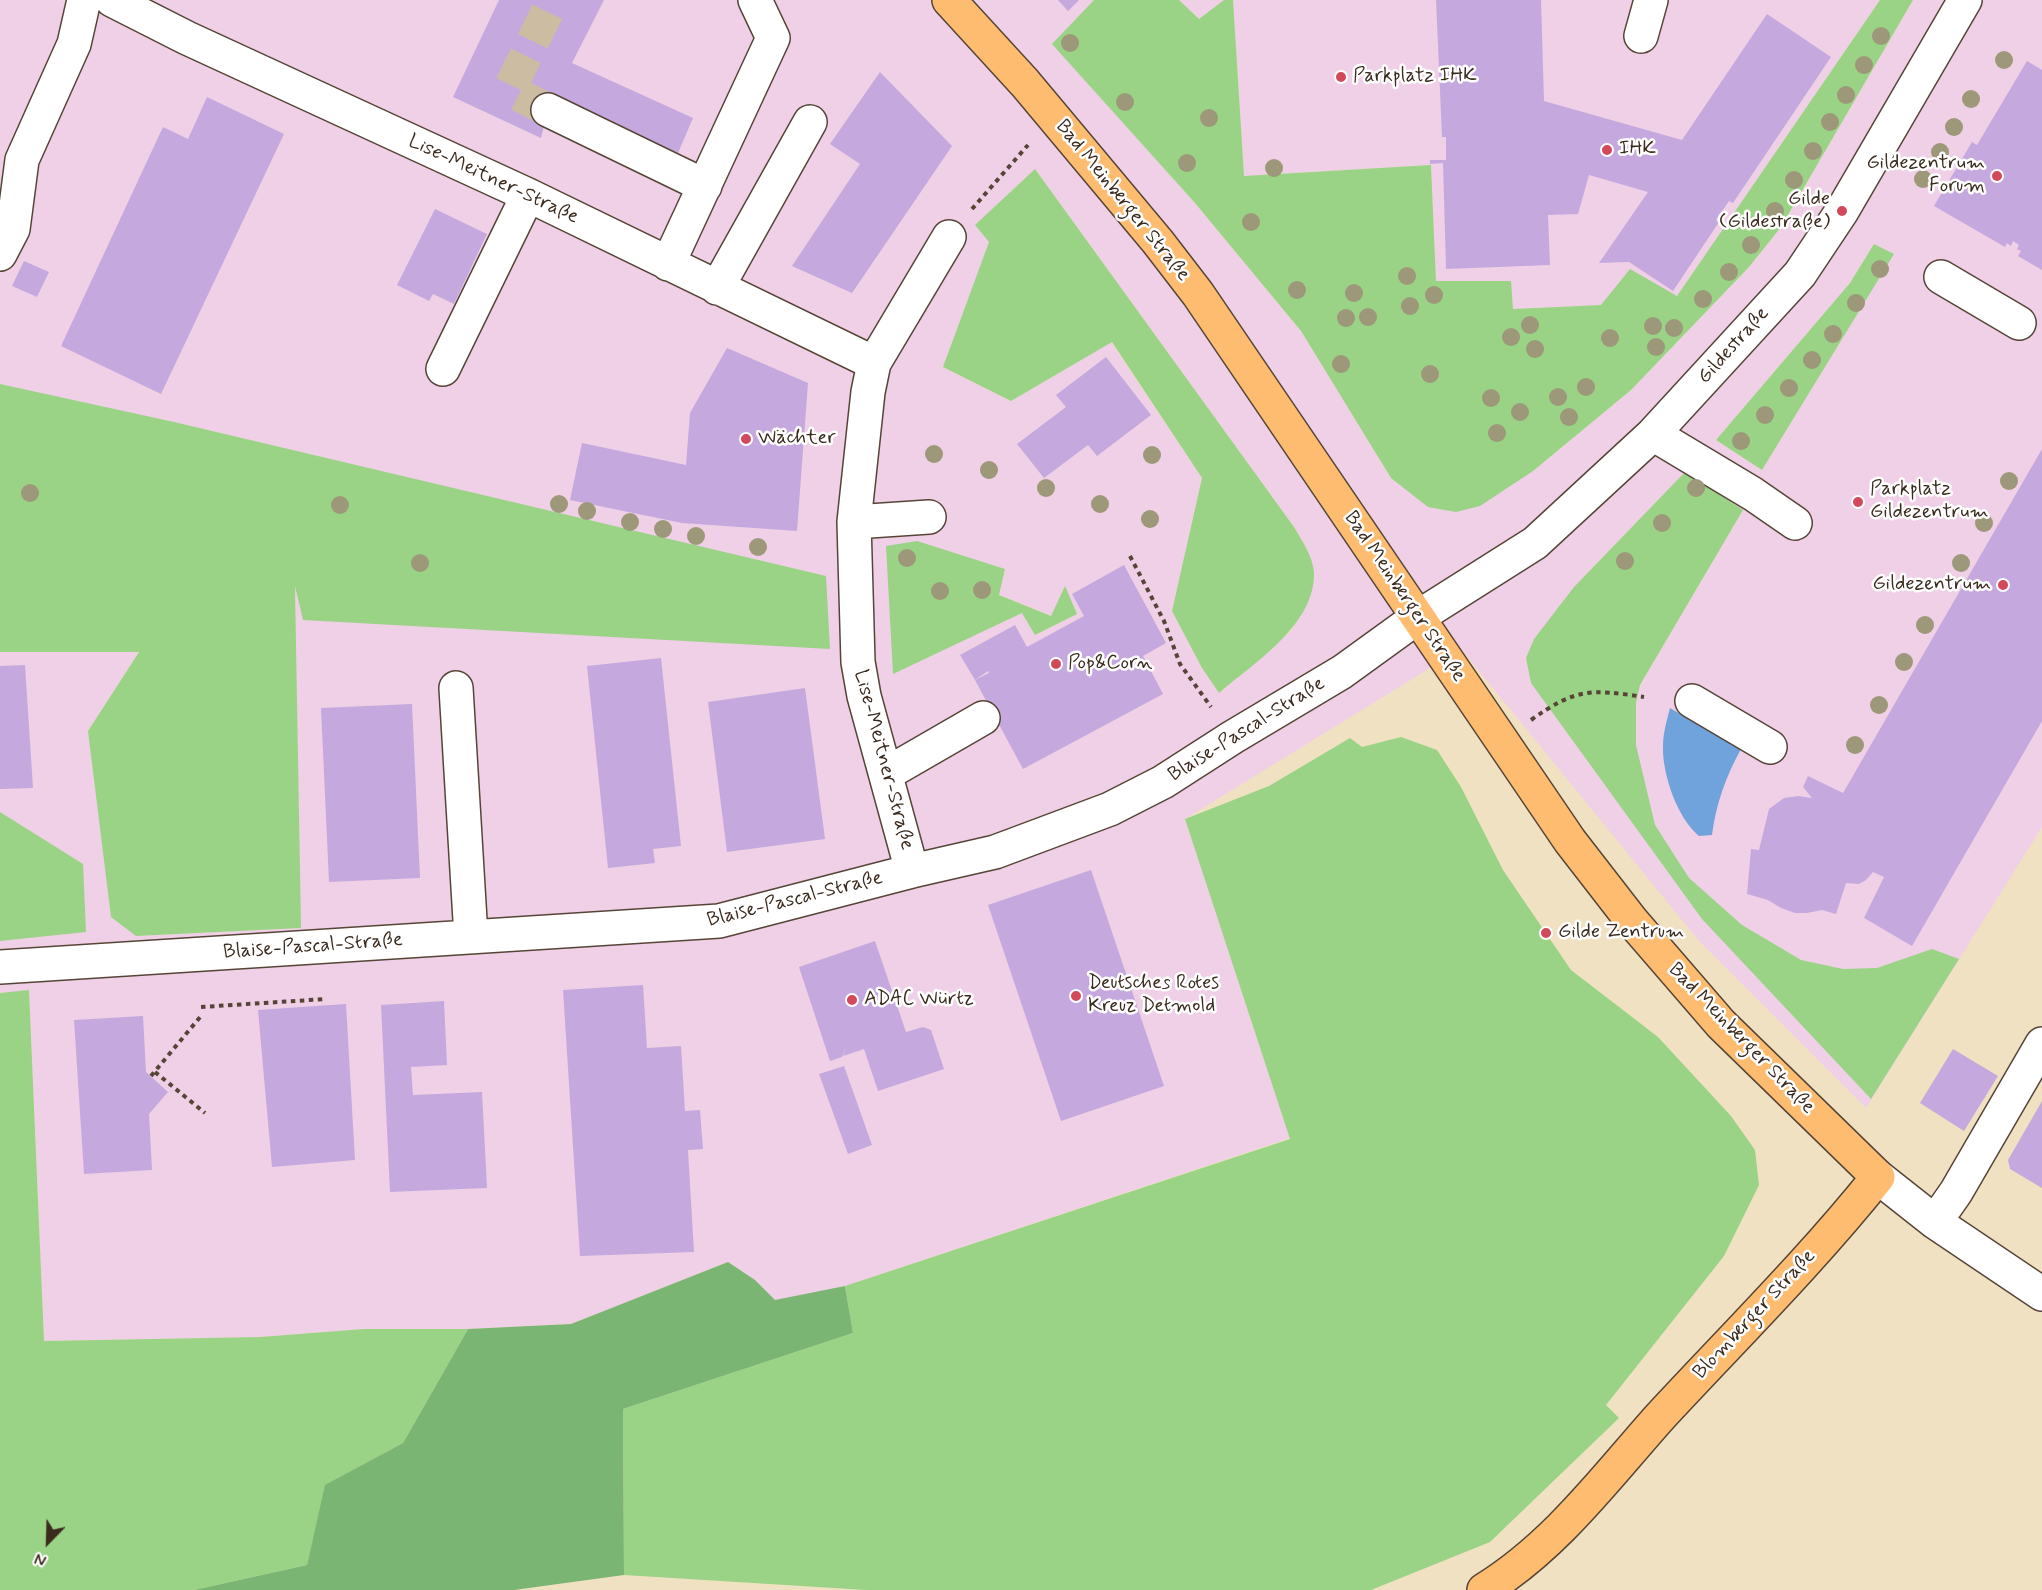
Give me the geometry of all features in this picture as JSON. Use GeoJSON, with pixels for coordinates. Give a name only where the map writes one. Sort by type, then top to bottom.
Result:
{"type":"FeatureCollection","features":[{"type":"Feature","properties":{"kind":"main road","name":"Bad Meinberger Straße"},"geometry":{"type":"LineString","coordinates":[[949,0],[1025,83],[1158,242],[1198,294],[1570,841],[1632,921],[1721,1024],[1878,1177]]}},
{"type":"Feature","properties":{"kind":"main road","name":"Blomberger Straße"},"geometry":{"type":"LineString","coordinates":[[1484,1590],[1511,1572],[1573,1516],[1656,1422],[1827,1237],[1878,1177]]}},
{"type":"Feature","properties":{"kind":"street"},"geometry":{"type":"LineString","coordinates":[[0,254],[13,229],[22,160],[74,44],[84,0]]}},
{"type":"Feature","properties":{"kind":"street"},"geometry":{"type":"LineString","coordinates":[[668,264],[773,38],[755,0]]}},
{"type":"Feature","properties":{"kind":"street"},"geometry":{"type":"LineString","coordinates":[[1641,36],[1651,0]]}},
{"type":"Feature","properties":{"kind":"street","name":"Gildestraße"},"geometry":{"type":"LineString","coordinates":[[1418,617],[1535,543],[1653,434],[1800,274],[1842,211],[1965,0]]}},
{"type":"Feature","properties":{"kind":"street","name":"Lise-Meitner-Straße"},"geometry":{"type":"LineString","coordinates":[[119,1],[187,38],[528,195],[874,363]]}},
{"type":"Feature","properties":{"kind":"street"},"geometry":{"type":"LineString","coordinates":[[548,110],[705,186]]}},
{"type":"Feature","properties":{"kind":"street"},"geometry":{"type":"LineString","coordinates":[[717,288],[810,122]]}},
{"type":"Feature","properties":{"kind":"street"},"geometry":{"type":"LineString","coordinates":[[443,369],[528,195]]}},
{"type":"Feature","properties":{"kind":"street","name":"Lise-Meitner-Straße"},"geometry":{"type":"LineString","coordinates":[[912,871],[864,696],[858,662],[854,522],[868,392],[874,363],[949,237]]}},
{"type":"Feature","properties":{"kind":"street"},"geometry":{"type":"LineString","coordinates":[[1941,277],[2019,323]]}},
{"type":"Feature","properties":{"kind":"street"},"geometry":{"type":"LineString","coordinates":[[1653,434],[1753,494],[1795,523]]}},
{"type":"Feature","properties":{"kind":"street"},"geometry":{"type":"LineString","coordinates":[[854,522],[929,517]]}},
{"type":"Feature","properties":{"kind":"street","name":"Blaise-Pascal-Straße"},"geometry":{"type":"LineString","coordinates":[[0,967],[719,921],[995,852],[1110,809],[1163,782],[1342,672],[1418,617]]}},
{"type":"Feature","properties":{"kind":"street"},"geometry":{"type":"LineString","coordinates":[[456,688],[471,937]]}},
{"type":"Feature","properties":{"kind":"street"},"geometry":{"type":"LineString","coordinates":[[1692,701],[1770,747]]}},
{"type":"Feature","properties":{"kind":"street"},"geometry":{"type":"LineString","coordinates":[[886,774],[983,718]]}},
{"type":"Feature","properties":{"kind":"street"},"geometry":{"type":"LineString","coordinates":[[1935,1222],[1956,1192],[2042,1044]]}},
{"type":"Feature","properties":{"kind":"street"},"geometry":{"type":"LineString","coordinates":[[1878,1177],[1935,1222],[2040,1286]]}},
{"type":"Feature","properties":{"kind":"path"},"geometry":{"type":"LineString","coordinates":[[949,237],[1029,144]]}},
{"type":"Feature","properties":{"kind":"path"},"geometry":{"type":"LineString","coordinates":[[1130,556],[1164,621],[1179,664],[1233,737]]}},
{"type":"Feature","properties":{"kind":"path"},"geometry":{"type":"LineString","coordinates":[[1531,720],[1551,706],[1586,692],[1605,691],[1644,697]]}},
{"type":"Feature","properties":{"kind":"path"},"geometry":{"type":"LineString","coordinates":[[201,1007],[326,999]]}},
{"type":"Feature","properties":{"kind":"path"},"geometry":{"type":"LineString","coordinates":[[151,1077],[201,1016]]}},
{"type":"Feature","properties":{"kind":"path"},"geometry":{"type":"LineString","coordinates":[[155,1072],[205,1113]]}},
{"type":"Feature","properties":{"kind":"shaded area"},"geometry":{"type":"Polygon","coordinates":[[[0,0],[1094,0],[1053,44],[1195,203],[1301,331],[1391,478],[1533,471],[1631,390],[1749,267],[1781,227],[1913,0],[2042,0],[2042,827],[1866,1108],[1699,941],[1461,649],[1185,819],[1290,1138],[845,1286],[775,1301],[755,1280],[728,1262],[571,1324],[468,1329],[364,1329],[260,1337],[44,1341],[29,991],[0,993],[0,652],[139,652],[88,731],[136,936],[300,928],[295,581],[0,548],[0,0]],[[1035,169],[976,225],[990,241],[943,367],[1011,401],[1111,342],[1202,478],[1172,611],[1202,668],[1219,693],[1291,631],[1308,602],[1308,551],[1294,527],[1035,169]],[[1873,245],[1850,283],[1716,440],[1762,470],[1893,254],[1873,245]],[[1685,472],[1574,587],[1636,745],[1636,703],[1640,685],[1743,510],[1685,472]],[[1005,569],[894,673],[1023,612],[1036,635],[1076,614],[1064,587],[1052,616],[999,595],[1005,569]]]}},
{"type":"Feature","properties":{"kind":"shaded area"},"geometry":{"type":"Polygon","coordinates":[[[1179,0],[1224,0],[1199,19],[1179,0]]]}},
{"type":"Feature","properties":{"kind":"shaded area"},"geometry":{"type":"Polygon","coordinates":[[[1233,0],[1880,0],[1677,296],[1601,305],[1513,309],[1511,282],[1436,281],[1431,165],[1244,176],[1233,0]]]}},
{"type":"Feature","properties":{"kind":"green space"},"geometry":{"type":"Polygon","coordinates":[[[1094,0],[1179,0],[1199,19],[1224,0],[1233,0],[1244,176],[1431,165],[1436,281],[1511,281],[1513,309],[1601,305],[1630,269],[1677,296],[1880,0],[1913,0],[1781,227],[1749,267],[1631,390],[1533,471],[1480,506],[1456,512],[1428,507],[1391,478],[1301,331],[1195,203],[1052,44],[1094,0]]]}},
{"type":"Feature","properties":{"kind":"green space"},"geometry":{"type":"Polygon","coordinates":[[[1035,169],[1294,527],[1312,561],[1314,573],[1312,592],[1294,626],[1265,656],[1219,693],[1202,668],[1172,611],[1202,478],[1112,342],[1011,401],[943,367],[989,242],[975,225],[1035,169]]]}},
{"type":"Feature","properties":{"kind":"green space"},"geometry":{"type":"Polygon","coordinates":[[[1874,244],[1894,254],[1762,470],[1716,440],[1850,283],[1874,244]]]}},
{"type":"Feature","properties":{"kind":"green space"},"geometry":{"type":"Polygon","coordinates":[[[0,384],[174,422],[826,576],[830,649],[303,620],[295,586],[301,928],[136,936],[111,917],[88,731],[139,652],[0,652],[0,384]]]}},
{"type":"Feature","properties":{"kind":"green space"},"geometry":{"type":"Polygon","coordinates":[[[1685,472],[1743,510],[1640,685],[1636,703],[1636,745],[1655,825],[1689,878],[1742,925],[1801,960],[1843,969],[1877,968],[1932,949],[1959,959],[1871,1099],[1702,919],[1531,683],[1526,658],[1534,639],[1574,587],[1685,472]]]}},
{"type":"Feature","properties":{"kind":"green space"},"geometry":{"type":"Polygon","coordinates":[[[917,541],[1005,569],[999,595],[1051,616],[1065,586],[1077,614],[1035,635],[1022,613],[893,674],[886,546],[917,541]]]}},
{"type":"Feature","properties":{"kind":"green space"},"geometry":{"type":"Polygon","coordinates":[[[1401,737],[1437,750],[1461,787],[1503,870],[1571,970],[1658,1037],[1731,1116],[1755,1150],[1759,1185],[1724,1256],[1606,1405],[1619,1418],[1490,1542],[1371,1590],[866,1590],[624,1575],[623,1409],[853,1333],[845,1286],[1290,1139],[1185,819],[1269,786],[1350,738],[1362,747],[1401,737]]]}},
{"type":"Feature","properties":{"kind":"green space"},"geometry":{"type":"Polygon","coordinates":[[[0,812],[83,864],[86,932],[0,941],[0,812]]]}},
{"type":"Feature","properties":{"kind":"green space"},"geometry":{"type":"Polygon","coordinates":[[[29,990],[44,1341],[260,1337],[364,1329],[468,1329],[403,1443],[326,1485],[307,1565],[194,1590],[0,1590],[0,993],[29,990]]]}},
{"type":"Feature","properties":{"kind":"green space"},"geometry":{"type":"Polygon","coordinates":[[[728,1262],[755,1280],[775,1300],[845,1286],[853,1333],[623,1409],[624,1575],[514,1590],[194,1590],[307,1565],[325,1485],[403,1443],[468,1329],[571,1324],[728,1262]]]}},
{"type":"Feature","properties":{"kind":"water"},"geometry":{"type":"Polygon","coordinates":[[[1670,708],[1741,749],[1722,790],[1712,835],[1699,836],[1691,828],[1678,807],[1668,782],[1663,746],[1670,708]]]}},
{"type":"Feature","properties":{"kind":"building"},"geometry":{"type":"Polygon","coordinates":[[[499,0],[604,0],[572,63],[693,118],[678,153],[554,99],[548,110],[541,138],[453,97],[499,0]]]}},
{"type":"Feature","properties":{"kind":"building"},"geometry":{"type":"Polygon","coordinates":[[[1058,0],[1079,0],[1068,11],[1058,0]]]}},
{"type":"Feature","properties":{"kind":"building","name":"IHK"},"geometry":{"type":"Polygon","coordinates":[[[1436,0],[1541,0],[1544,101],[1682,140],[1767,14],[1831,57],[1733,203],[1729,201],[1716,220],[1719,222],[1673,291],[1629,262],[1599,263],[1648,192],[1589,175],[1578,214],[1548,215],[1550,265],[1446,269],[1443,163],[1430,164],[1430,160],[1446,160],[1446,137],[1442,137],[1436,0]]]}},
{"type":"Feature","properties":{"kind":"building","name":"Gildezentrum Forum"},"geometry":{"type":"Polygon","coordinates":[[[2027,61],[2042,70],[2042,270],[2018,256],[2021,251],[2017,249],[2019,245],[2013,241],[2011,246],[2007,243],[2005,247],[1934,206],[1972,142],[1977,145],[2027,61]]]}},
{"type":"Feature","properties":{"kind":"building"},"geometry":{"type":"Polygon","coordinates":[[[880,72],[952,146],[852,293],[792,266],[860,164],[830,144],[880,72]]]}},
{"type":"Feature","properties":{"kind":"building"},"geometry":{"type":"Polygon","coordinates":[[[207,97],[284,134],[161,394],[61,346],[163,127],[188,139],[207,97]]]}},
{"type":"Feature","properties":{"kind":"building"},"geometry":{"type":"Polygon","coordinates":[[[435,209],[487,234],[454,304],[433,294],[429,301],[397,285],[435,209]]]}},
{"type":"Feature","properties":{"kind":"building"},"geometry":{"type":"Polygon","coordinates":[[[24,261],[49,272],[37,297],[12,286],[24,261]]]}},
{"type":"Feature","properties":{"kind":"building","name":"Wächter"},"geometry":{"type":"Polygon","coordinates":[[[727,348],[808,383],[797,531],[682,523],[570,500],[582,443],[686,465],[690,413],[727,348]]]}},
{"type":"Feature","properties":{"kind":"building"},"geometry":{"type":"Polygon","coordinates":[[[1106,357],[1151,415],[1097,456],[1088,445],[1044,478],[1017,444],[1066,407],[1056,395],[1106,357]]]}},
{"type":"Feature","properties":{"kind":"building","name":"Gildezentrum"},"geometry":{"type":"Polygon","coordinates":[[[2042,449],[2042,721],[1912,946],[1864,918],[1884,877],[1873,872],[1859,884],[1846,883],[1836,914],[1822,910],[1795,913],[1768,900],[1747,894],[1751,849],[1759,850],[1769,809],[1784,798],[1798,796],[1812,798],[1803,787],[1808,776],[1843,793],[2042,449]]]}},
{"type":"Feature","properties":{"kind":"building","name":"Pop&Corn"},"geometry":{"type":"Polygon","coordinates":[[[1124,565],[1166,643],[1143,656],[1163,694],[1023,769],[960,655],[1015,625],[1027,647],[1084,616],[1072,594],[1124,565]]]}},
{"type":"Feature","properties":{"kind":"building"},"geometry":{"type":"Polygon","coordinates":[[[661,658],[681,846],[653,849],[655,863],[608,868],[587,666],[661,658]]]}},
{"type":"Feature","properties":{"kind":"building"},"geometry":{"type":"Polygon","coordinates":[[[25,665],[33,788],[0,789],[0,666],[25,665]]]}},
{"type":"Feature","properties":{"kind":"building"},"geometry":{"type":"Polygon","coordinates":[[[805,688],[825,839],[727,852],[708,702],[805,688]]]}},
{"type":"Feature","properties":{"kind":"building"},"geometry":{"type":"Polygon","coordinates":[[[412,704],[420,878],[329,882],[321,708],[412,704]]]}},
{"type":"Feature","properties":{"kind":"building","name":"Deutsches Rotes Kreuz Detmold"},"geometry":{"type":"Polygon","coordinates":[[[1091,870],[1164,1086],[1061,1121],[988,905],[1091,870]]]}},
{"type":"Feature","properties":{"kind":"building","name":"ADAC Würtz"},"geometry":{"type":"Polygon","coordinates":[[[875,941],[906,1032],[923,1027],[931,1030],[944,1069],[878,1091],[864,1049],[843,1056],[846,1047],[842,1057],[830,1061],[799,967],[875,941]]]}},
{"type":"Feature","properties":{"kind":"building"},"geometry":{"type":"Polygon","coordinates":[[[643,985],[647,1048],[681,1046],[685,1111],[700,1110],[703,1149],[688,1150],[694,1252],[580,1256],[563,990],[643,985]]]}},
{"type":"Feature","properties":{"kind":"building"},"geometry":{"type":"Polygon","coordinates":[[[444,1001],[447,1065],[411,1067],[413,1095],[482,1092],[487,1188],[390,1192],[381,1005],[444,1001]]]}},
{"type":"Feature","properties":{"kind":"building"},"geometry":{"type":"Polygon","coordinates":[[[346,1004],[355,1160],[272,1167],[258,1010],[346,1004]]]}},
{"type":"Feature","properties":{"kind":"building"},"geometry":{"type":"Polygon","coordinates":[[[143,1016],[146,1072],[168,1092],[149,1114],[152,1170],[84,1174],[74,1020],[143,1016]]]}},
{"type":"Feature","properties":{"kind":"building"},"geometry":{"type":"Polygon","coordinates":[[[1953,1049],[1998,1076],[1964,1131],[1920,1103],[1953,1049]]]}},
{"type":"Feature","properties":{"kind":"building"},"geometry":{"type":"Polygon","coordinates":[[[844,1066],[872,1145],[848,1154],[819,1074],[844,1066]]]}},
{"type":"Feature","properties":{"kind":"building"},"geometry":{"type":"Polygon","coordinates":[[[2042,1101],[2042,1188],[2010,1169],[2008,1160],[2042,1101]]]}},
{"type":"Feature","properties":{"kind":"tunnel"},"geometry":{"type":"LineString","coordinates":[[548,110],[509,90],[553,0]]}},
{"type":"Feature","properties":{"kind":"place","name":"Parkplatz IHK"},"geometry":{"type":"Point","coordinates":[1341,77]}},
{"type":"Feature","properties":{"kind":"place","name":"IHK"},"geometry":{"type":"Point","coordinates":[1607,150]}},
{"type":"Feature","properties":{"kind":"place","name":"Gildezentrum Forum"},"geometry":{"type":"Point","coordinates":[1997,176]}},
{"type":"Feature","properties":{"kind":"place","name":"Gilde (Gildestraße)"},"geometry":{"type":"Point","coordinates":[1842,211]}},
{"type":"Feature","properties":{"kind":"place","name":"Wächter"},"geometry":{"type":"Point","coordinates":[746,439]}},
{"type":"Feature","properties":{"kind":"place","name":"Parkplatz Gildezentrum"},"geometry":{"type":"Point","coordinates":[1858,502]}},
{"type":"Feature","properties":{"kind":"place","name":"Gildezentrum"},"geometry":{"type":"Point","coordinates":[2003,585]}},
{"type":"Feature","properties":{"kind":"place","name":"Pop&Corn"},"geometry":{"type":"Point","coordinates":[1056,664]}},
{"type":"Feature","properties":{"kind":"place","name":"Gilde Zentrum"},"geometry":{"type":"Point","coordinates":[1546,933]}},
{"type":"Feature","properties":{"kind":"place","name":"Deutsches Rotes Kreuz Detmold"},"geometry":{"type":"Point","coordinates":[1076,996]}},
{"type":"Feature","properties":{"kind":"place","name":"ADAC Würtz"},"geometry":{"type":"Point","coordinates":[852,1000]}}]}
